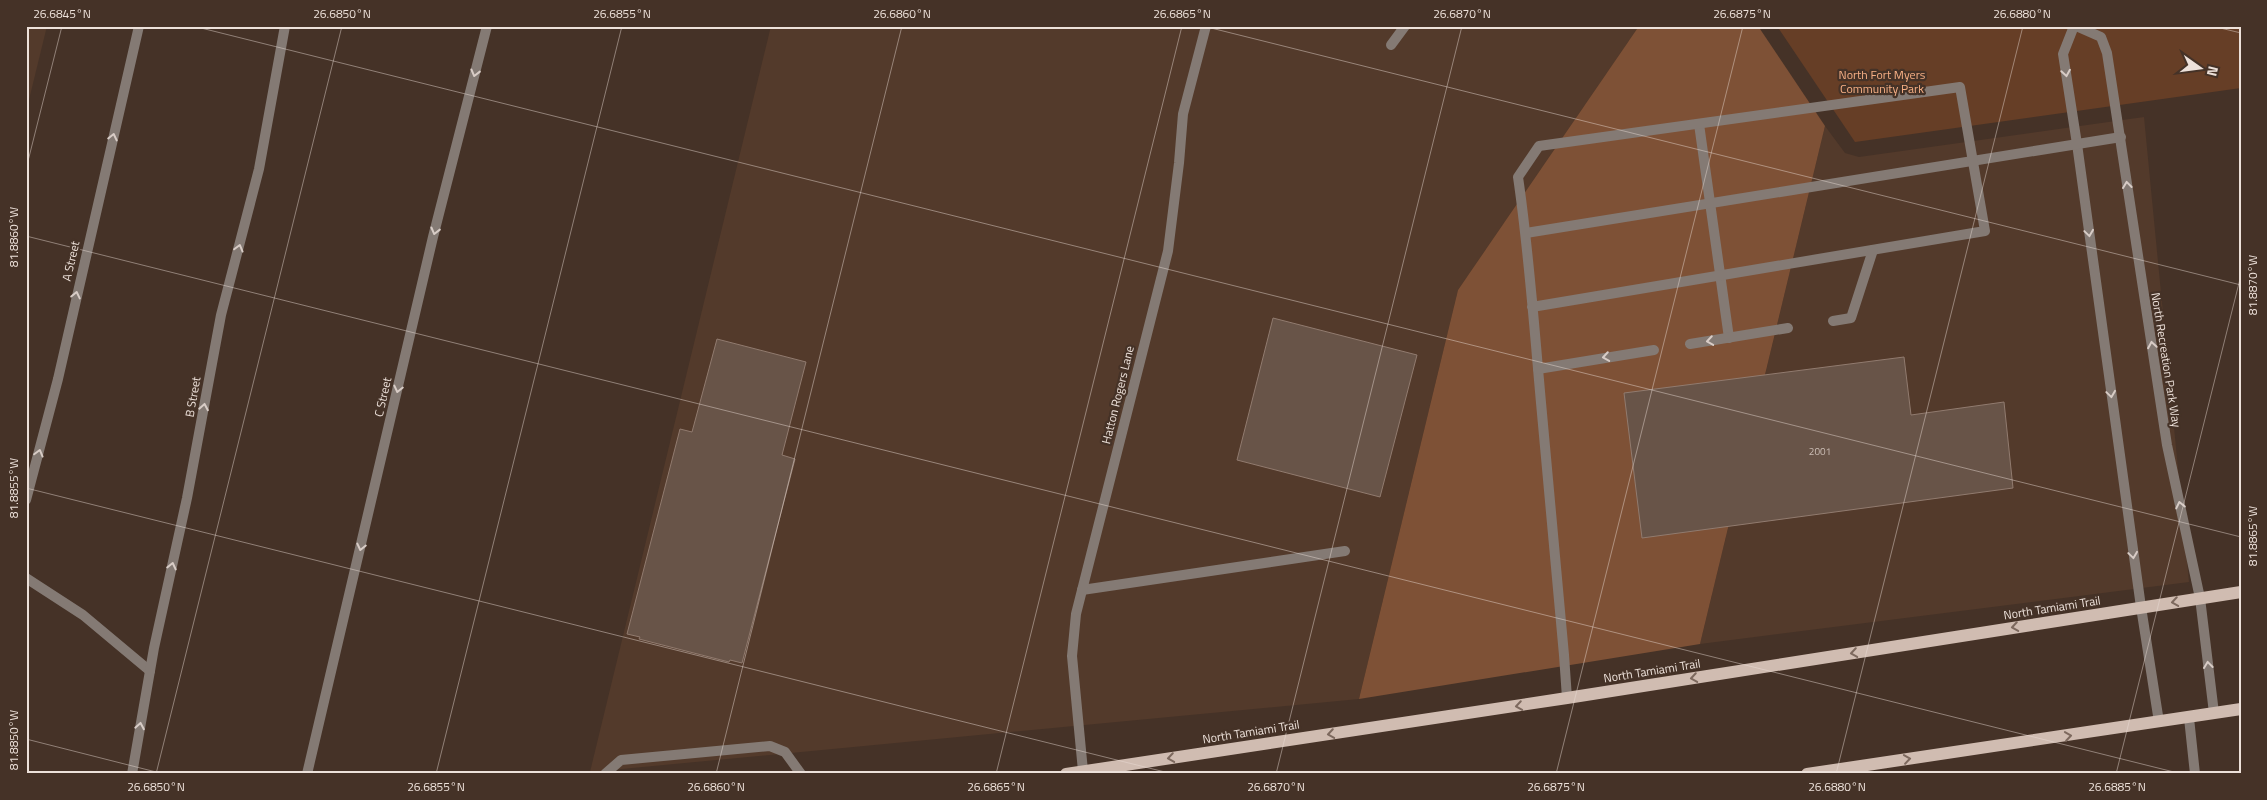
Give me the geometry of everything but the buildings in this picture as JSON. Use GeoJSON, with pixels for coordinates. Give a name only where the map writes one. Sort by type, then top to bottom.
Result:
{"type":"FeatureCollection","features":[{"type":"Feature","properties":{"kind":"main road","name":"North Tamiami Trail"},"geometry":{"type":"LineString","coordinates":[[1066,774],[1567,698],[2241,592]]}},
{"type":"Feature","properties":{"kind":"main road"},"geometry":{"type":"LineString","coordinates":[[1807,774],[1874,769],[2241,709]]}},
{"type":"Feature","properties":{"kind":"street","name":"A Street"},"geometry":{"type":"LineString","coordinates":[[26,500],[58,379],[139,26]]}},
{"type":"Feature","properties":{"kind":"street","name":"B Street"},"geometry":{"type":"LineString","coordinates":[[132,774],[150,671],[187,498],[221,316],[259,169],[285,26]]}},
{"type":"Feature","properties":{"kind":"street","name":"C Street"},"geometry":{"type":"LineString","coordinates":[[308,774],[434,237],[487,26]]}},
{"type":"Feature","properties":{"kind":"street","name":"Hatton Rogers Lane"},"geometry":{"type":"LineString","coordinates":[[1083,771],[1072,656],[1076,614],[1168,251],[1183,114],[1206,26]]}},
{"type":"Feature","properties":{"kind":"street"},"geometry":{"type":"LineString","coordinates":[[1391,45],[1405,26]]}},
{"type":"Feature","properties":{"kind":"street","name":"North Recreation Park Way"},"geometry":{"type":"LineString","coordinates":[[2159,722],[2140,607],[2063,54],[2075,26],[2101,37],[2107,53],[2167,445],[2200,598],[2214,713]]}},
{"type":"Feature","properties":{"kind":"street"},"geometry":{"type":"LineString","coordinates":[[1532,307],[1984,231],[1960,87],[1539,146],[1518,177],[1526,233],[1532,307],[1567,698]]}},
{"type":"Feature","properties":{"kind":"street"},"geometry":{"type":"LineString","coordinates":[[1699,124],[1729,338]]}},
{"type":"Feature","properties":{"kind":"street"},"geometry":{"type":"LineString","coordinates":[[1526,233],[2121,138]]}},
{"type":"Feature","properties":{"kind":"street"},"geometry":{"type":"LineString","coordinates":[[1833,321],[1851,318],[1873,250]]}},
{"type":"Feature","properties":{"kind":"street"},"geometry":{"type":"LineString","coordinates":[[1690,344],[1788,328]]}},
{"type":"Feature","properties":{"kind":"street"},"geometry":{"type":"LineString","coordinates":[[1538,368],[1654,350]]}},
{"type":"Feature","properties":{"kind":"street"},"geometry":{"type":"LineString","coordinates":[[1082,590],[1345,551]]}},
{"type":"Feature","properties":{"kind":"street"},"geometry":{"type":"LineString","coordinates":[[26,578],[82,615],[150,671]]}},
{"type":"Feature","properties":{"kind":"street"},"geometry":{"type":"LineString","coordinates":[[2189,718],[2195,774]]}},
{"type":"Feature","properties":{"kind":"street"},"geometry":{"type":"LineString","coordinates":[[606,774],[621,760],[770,746],[785,752],[801,774]]}},
{"type":"Feature","properties":{"kind":"shaded area"},"geometry":{"type":"Polygon","coordinates":[[[26,26],[47,26],[26,112],[26,26]]]}},
{"type":"Feature","properties":{"kind":"shaded area"},"geometry":{"type":"Polygon","coordinates":[[[771,26],[1639,26],[1458,290],[1359,699],[590,772],[771,26]]]}},
{"type":"Feature","properties":{"kind":"shaded area"},"geometry":{"type":"Polygon","coordinates":[[[1639,26],[1758,26],[1825,126],[1700,644],[1359,699],[1458,290],[1639,26]]]}},
{"type":"Feature","properties":{"kind":"shaded area"},"geometry":{"type":"Polygon","coordinates":[[[2144,117],[2189,582],[1700,644],[1825,126],[1845,153],[1859,157],[2144,117]]]}},
{"type":"Feature","properties":{"kind":"green space","name":"North Fort Myers Community Park"},"geometry":{"type":"Polygon","coordinates":[[[1777,26],[2241,26],[2241,88],[1855,142],[1777,26]]]}}]}
